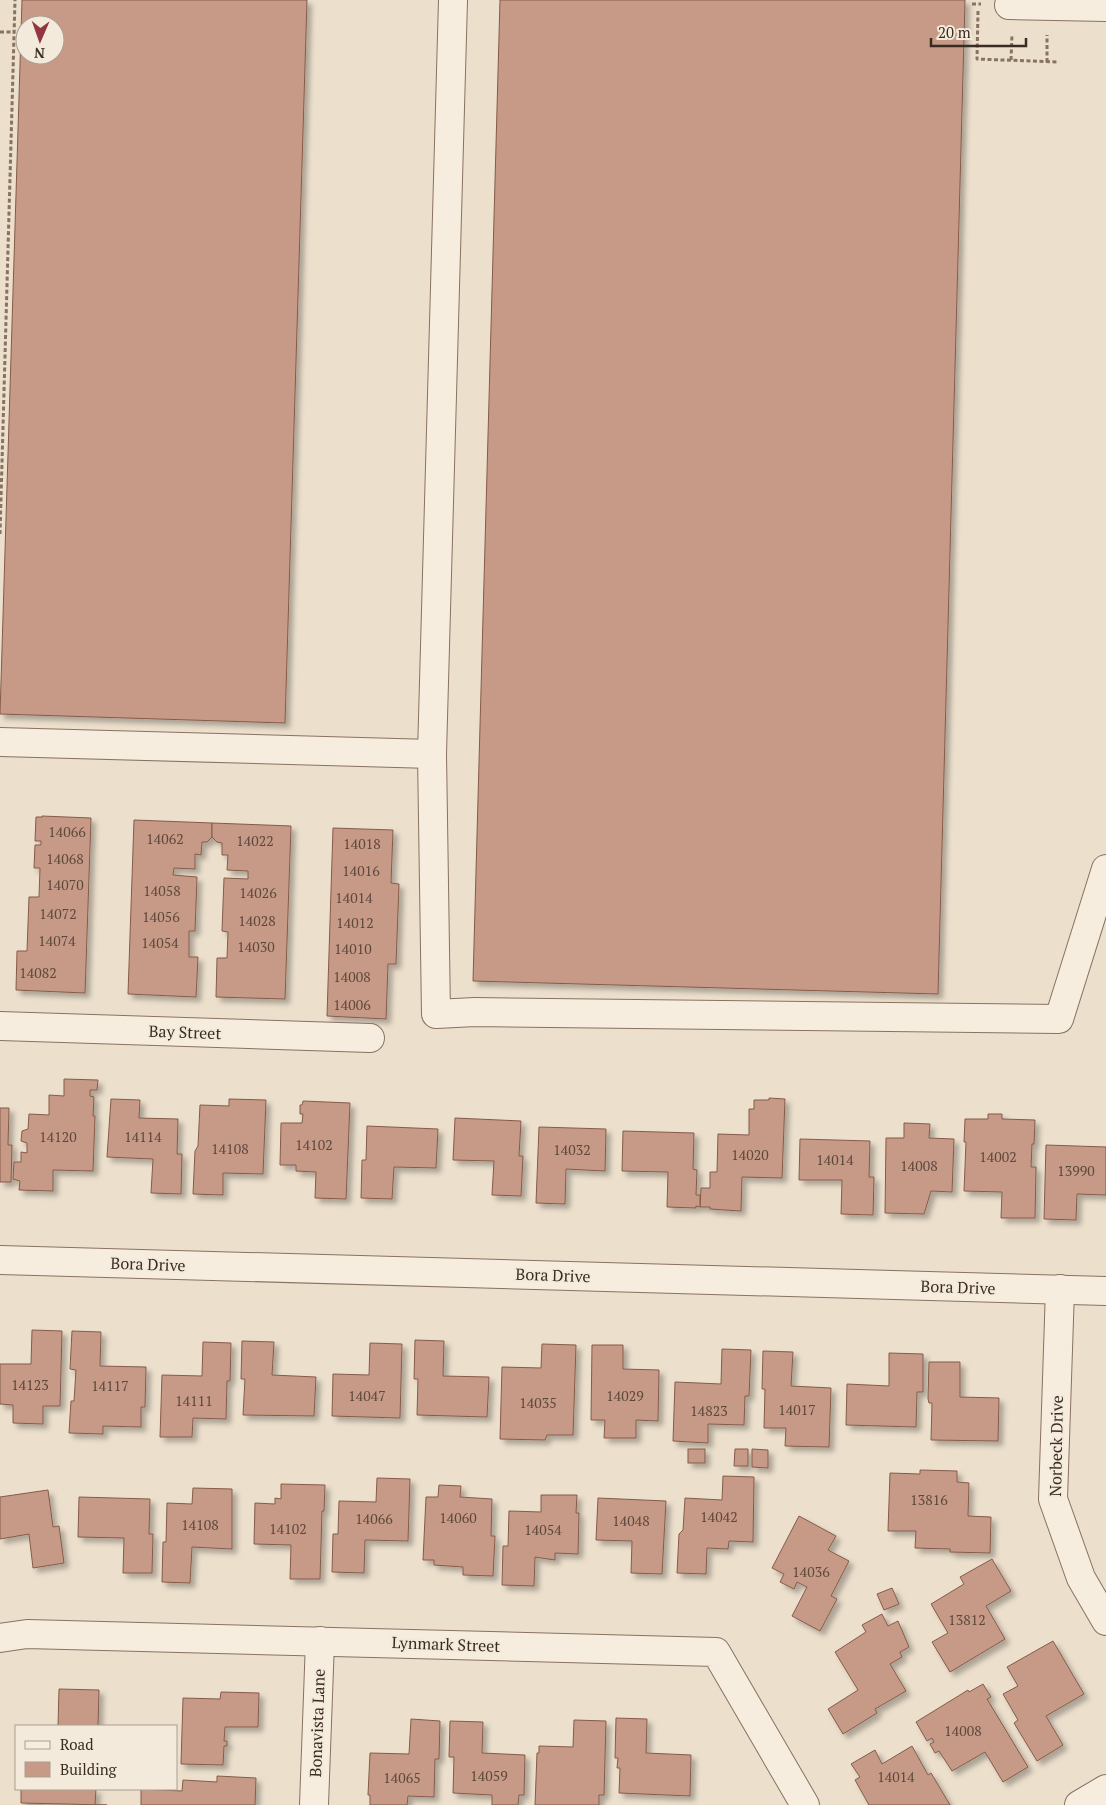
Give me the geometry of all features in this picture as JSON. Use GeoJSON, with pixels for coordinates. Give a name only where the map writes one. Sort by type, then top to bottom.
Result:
{"type":"FeatureCollection","features":[{"type":"Feature","properties":{"kind":"street"},"geometry":{"type":"LineString","coordinates":[[453,0],[432,754],[436,1014],[475,1012],[1059,1019],[1106,869]]}},
{"type":"Feature","properties":{"kind":"street"},"geometry":{"type":"LineString","coordinates":[[1009,5],[1106,7]]}},
{"type":"Feature","properties":{"kind":"street"},"geometry":{"type":"LineString","coordinates":[[0,742],[432,754]]}},
{"type":"Feature","properties":{"kind":"street","name":"Bay Street"},"geometry":{"type":"LineString","coordinates":[[0,1026],[370,1038]]}},
{"type":"Feature","properties":{"kind":"street","name":"Bora Drive"},"geometry":{"type":"LineString","coordinates":[[0,1260],[1106,1291]]}},
{"type":"Feature","properties":{"kind":"street","name":"Norbeck Drive"},"geometry":{"type":"LineString","coordinates":[[1060,1290],[1053,1499],[1081,1578],[1106,1621]]}},
{"type":"Feature","properties":{"kind":"street","name":"Lynmark Street"},"geometry":{"type":"LineString","coordinates":[[0,1638],[27,1634],[716,1652],[805,1805]]}},
{"type":"Feature","properties":{"kind":"street","name":"Bonavista Lane"},"geometry":{"type":"LineString","coordinates":[[314,1805],[320,1641]]}},
{"type":"Feature","properties":{"kind":"street"},"geometry":{"type":"LineString","coordinates":[[1079,1805],[1106,1788]]}},
{"type":"Feature","properties":{"kind":"path"},"geometry":{"type":"LineString","coordinates":[[0,534],[15,0]]}},
{"type":"Feature","properties":{"kind":"path"},"geometry":{"type":"LineString","coordinates":[[979,0],[977,59],[1058,62]]}},
{"type":"Feature","properties":{"kind":"path"},"geometry":{"type":"LineString","coordinates":[[0,32],[14,32]]}},
{"type":"Feature","properties":{"kind":"path"},"geometry":{"type":"LineString","coordinates":[[1011,60],[1012,32]]}},
{"type":"Feature","properties":{"kind":"path"},"geometry":{"type":"LineString","coordinates":[[1047,34],[1047,62]]}},
{"type":"Feature","properties":{"kind":"building"},"geometry":{"type":"Polygon","coordinates":[[[22,0],[307,0],[285,723],[0,714],[20,65],[65,65],[65,15],[22,15],[22,0]]]}},
{"type":"Feature","properties":{"kind":"building"},"geometry":{"type":"Polygon","coordinates":[[[500,0],[965,0],[938,994],[473,981],[500,0]]]}},
{"type":"Feature","properties":{"kind":"building"},"geometry":{"type":"Polygon","coordinates":[[[36,817],[91,818],[85,993],[16,990],[17,951],[27,951],[29,897],[39,897],[40,868],[34,868],[35,845],[41,845],[41,841],[35,841],[36,817]]]}},
{"type":"Feature","properties":{"kind":"building"},"geometry":{"type":"Polygon","coordinates":[[[134,820],[212,823],[212,837],[207,842],[202,842],[201,855],[195,854],[195,869],[174,868],[173,875],[197,877],[195,931],[189,931],[189,957],[198,957],[196,997],[128,994],[134,820]]]}},
{"type":"Feature","properties":{"kind":"building"},"geometry":{"type":"Polygon","coordinates":[[[212,823],[291,826],[285,999],[216,997],[217,958],[227,958],[228,932],[222,931],[224,878],[248,879],[248,871],[227,870],[228,855],[222,855],[222,843],[217,842],[212,837],[212,823]]]}},
{"type":"Feature","properties":{"kind":"building"},"geometry":{"type":"Polygon","coordinates":[[[333,828],[393,830],[391,883],[399,884],[396,964],[388,964],[386,1019],[327,1016],[333,828]]]}},
{"type":"Feature","properties":{"kind":"building"},"geometry":{"type":"Polygon","coordinates":[[[64,1079],[98,1080],[97,1090],[90,1090],[90,1096],[94,1097],[93,1116],[95,1116],[93,1171],[53,1170],[53,1191],[19,1190],[20,1181],[13,1179],[14,1162],[21,1162],[21,1152],[27,1153],[27,1143],[21,1141],[22,1131],[28,1129],[29,1114],[49,1115],[49,1095],[64,1096],[64,1079]]]}},
{"type":"Feature","properties":{"kind":"building"},"geometry":{"type":"Polygon","coordinates":[[[769,1098],[785,1099],[782,1178],[742,1177],[741,1211],[700,1207],[701,1188],[710,1188],[710,1172],[717,1172],[718,1134],[749,1135],[749,1109],[754,1109],[754,1100],[769,1100],[769,1098]]]}},
{"type":"Feature","properties":{"kind":"building"},"geometry":{"type":"Polygon","coordinates":[[[111,1099],[140,1100],[139,1118],[178,1119],[177,1154],[182,1154],[181,1194],[151,1193],[153,1159],[107,1157],[111,1099]]]}},
{"type":"Feature","properties":{"kind":"building"},"geometry":{"type":"Polygon","coordinates":[[[229,1099],[266,1100],[263,1174],[223,1173],[223,1195],[193,1194],[200,1105],[229,1106],[229,1099]]]}},
{"type":"Feature","properties":{"kind":"building"},"geometry":{"type":"Polygon","coordinates":[[[303,1101],[350,1103],[346,1199],[315,1198],[316,1172],[296,1171],[296,1165],[280,1165],[281,1123],[302,1123],[303,1114],[300,1114],[300,1105],[302,1105],[303,1101]]]}},
{"type":"Feature","properties":{"kind":"building"},"geometry":{"type":"Polygon","coordinates":[[[0,1108],[9,1108],[8,1145],[12,1145],[11,1182],[0,1182],[0,1108]]]}},
{"type":"Feature","properties":{"kind":"building"},"geometry":{"type":"Polygon","coordinates":[[[988,1114],[1002,1114],[1002,1119],[1035,1120],[1031,1167],[1036,1167],[1035,1218],[1001,1218],[1002,1192],[964,1191],[965,1119],[988,1119],[988,1114]]]}},
{"type":"Feature","properties":{"kind":"building"},"geometry":{"type":"Polygon","coordinates":[[[455,1118],[521,1121],[519,1156],[523,1156],[521,1196],[492,1195],[494,1161],[453,1160],[455,1118]]]}},
{"type":"Feature","properties":{"kind":"building"},"geometry":{"type":"Polygon","coordinates":[[[904,1123],[930,1124],[929,1138],[954,1139],[952,1192],[931,1191],[924,1214],[885,1213],[886,1138],[904,1138],[904,1123]]]}},
{"type":"Feature","properties":{"kind":"building"},"geometry":{"type":"Polygon","coordinates":[[[367,1126],[438,1129],[436,1168],[394,1167],[392,1199],[361,1198],[362,1160],[366,1160],[367,1126]]]}},
{"type":"Feature","properties":{"kind":"building"},"geometry":{"type":"Polygon","coordinates":[[[539,1127],[606,1129],[605,1171],[566,1169],[565,1204],[536,1203],[539,1127]]]}},
{"type":"Feature","properties":{"kind":"building"},"geometry":{"type":"Polygon","coordinates":[[[623,1131],[694,1133],[693,1169],[697,1170],[696,1195],[700,1195],[700,1207],[667,1207],[668,1172],[622,1171],[623,1131]]]}},
{"type":"Feature","properties":{"kind":"building"},"geometry":{"type":"Polygon","coordinates":[[[800,1139],[870,1141],[869,1177],[874,1177],[873,1215],[841,1214],[842,1180],[799,1180],[800,1139]]]}},
{"type":"Feature","properties":{"kind":"building"},"geometry":{"type":"Polygon","coordinates":[[[1046,1145],[1106,1147],[1106,1195],[1077,1194],[1076,1220],[1044,1219],[1046,1145]]]}},
{"type":"Feature","properties":{"kind":"building"},"geometry":{"type":"Polygon","coordinates":[[[32,1330],[62,1331],[60,1406],[43,1406],[43,1424],[13,1423],[13,1405],[0,1404],[0,1364],[31,1364],[32,1330]]]}},
{"type":"Feature","properties":{"kind":"building"},"geometry":{"type":"Polygon","coordinates":[[[72,1331],[101,1332],[100,1366],[146,1367],[145,1407],[141,1407],[141,1427],[103,1426],[103,1434],[69,1433],[71,1401],[74,1401],[76,1370],[70,1369],[72,1331]]]}},
{"type":"Feature","properties":{"kind":"building"},"geometry":{"type":"Polygon","coordinates":[[[415,1340],[444,1341],[443,1376],[489,1377],[487,1417],[417,1415],[418,1379],[414,1379],[415,1340]]]}},
{"type":"Feature","properties":{"kind":"building"},"geometry":{"type":"Polygon","coordinates":[[[242,1341],[274,1342],[272,1375],[316,1377],[314,1416],[243,1415],[245,1379],[241,1379],[242,1341]]]}},
{"type":"Feature","properties":{"kind":"building"},"geometry":{"type":"Polygon","coordinates":[[[203,1342],[231,1343],[226,1419],[193,1418],[192,1437],[160,1437],[162,1375],[202,1376],[203,1342]]]}},
{"type":"Feature","properties":{"kind":"building"},"geometry":{"type":"Polygon","coordinates":[[[370,1343],[402,1344],[400,1418],[332,1416],[333,1374],[369,1375],[370,1343]]]}},
{"type":"Feature","properties":{"kind":"building"},"geometry":{"type":"Polygon","coordinates":[[[542,1344],[576,1345],[573,1435],[547,1435],[545,1440],[500,1439],[502,1367],[541,1368],[542,1344]]]}},
{"type":"Feature","properties":{"kind":"building"},"geometry":{"type":"Polygon","coordinates":[[[592,1345],[623,1345],[623,1369],[659,1370],[658,1421],[636,1420],[636,1438],[604,1438],[605,1420],[591,1420],[592,1345]]]}},
{"type":"Feature","properties":{"kind":"building"},"geometry":{"type":"Polygon","coordinates":[[[722,1349],[751,1350],[749,1396],[745,1396],[744,1425],[708,1424],[708,1443],[673,1441],[675,1382],[721,1384],[722,1349]]]}},
{"type":"Feature","properties":{"kind":"building"},"geometry":{"type":"Polygon","coordinates":[[[763,1351],[793,1352],[791,1386],[831,1388],[829,1447],[785,1446],[786,1428],[764,1428],[765,1389],[762,1389],[763,1351]]]}},
{"type":"Feature","properties":{"kind":"building"},"geometry":{"type":"Polygon","coordinates":[[[889,1353],[923,1354],[923,1392],[917,1392],[916,1427],[846,1425],[847,1384],[889,1386],[889,1353]]]}},
{"type":"Feature","properties":{"kind":"building"},"geometry":{"type":"Polygon","coordinates":[[[929,1362],[960,1362],[960,1397],[999,1398],[998,1441],[931,1440],[932,1403],[929,1403],[928,1399],[929,1362]]]}},
{"type":"Feature","properties":{"kind":"building"},"geometry":{"type":"Polygon","coordinates":[[[688,1449],[705,1449],[705,1463],[688,1463],[688,1449]]]}},
{"type":"Feature","properties":{"kind":"building"},"geometry":{"type":"Polygon","coordinates":[[[735,1449],[748,1449],[748,1466],[734,1466],[735,1449]]]}},
{"type":"Feature","properties":{"kind":"building"},"geometry":{"type":"Polygon","coordinates":[[[752,1449],[768,1450],[768,1468],[752,1467],[752,1449]]]}},
{"type":"Feature","properties":{"kind":"building"},"geometry":{"type":"Polygon","coordinates":[[[920,1470],[957,1471],[957,1482],[969,1483],[968,1516],[991,1517],[990,1553],[950,1552],[950,1549],[915,1548],[916,1531],[888,1531],[890,1473],[920,1474],[920,1470]]]}},
{"type":"Feature","properties":{"kind":"building"},"geometry":{"type":"Polygon","coordinates":[[[723,1476],[754,1477],[753,1542],[729,1541],[728,1549],[707,1548],[706,1574],[677,1573],[679,1534],[683,1530],[685,1498],[722,1500],[723,1476]]]}},
{"type":"Feature","properties":{"kind":"building"},"geometry":{"type":"Polygon","coordinates":[[[377,1478],[410,1479],[408,1541],[365,1540],[364,1573],[332,1572],[333,1534],[338,1534],[339,1501],[376,1502],[377,1478]]]}},
{"type":"Feature","properties":{"kind":"building"},"geometry":{"type":"Polygon","coordinates":[[[281,1484],[325,1485],[324,1511],[322,1511],[320,1579],[290,1579],[291,1545],[254,1544],[255,1503],[275,1504],[275,1498],[281,1499],[281,1484]]]}},
{"type":"Feature","properties":{"kind":"building"},"geometry":{"type":"Polygon","coordinates":[[[439,1485],[461,1486],[460,1497],[492,1499],[491,1536],[495,1536],[493,1576],[463,1575],[463,1567],[434,1565],[434,1560],[423,1560],[426,1497],[438,1497],[439,1485]]]}},
{"type":"Feature","properties":{"kind":"building"},"geometry":{"type":"Polygon","coordinates":[[[193,1488],[232,1489],[232,1549],[192,1547],[190,1583],[162,1582],[163,1542],[166,1542],[167,1503],[192,1504],[193,1488]]]}},
{"type":"Feature","properties":{"kind":"building"},"geometry":{"type":"Polygon","coordinates":[[[48,1490],[53,1527],[59,1526],[64,1563],[33,1568],[29,1534],[0,1539],[0,1497],[48,1490]]]}},
{"type":"Feature","properties":{"kind":"building"},"geometry":{"type":"Polygon","coordinates":[[[541,1495],[577,1495],[576,1513],[579,1513],[578,1554],[555,1553],[555,1560],[535,1557],[534,1586],[502,1585],[503,1546],[508,1546],[509,1511],[541,1512],[541,1495]]]}},
{"type":"Feature","properties":{"kind":"building"},"geometry":{"type":"Polygon","coordinates":[[[79,1497],[150,1499],[149,1534],[153,1534],[152,1573],[123,1573],[124,1538],[78,1537],[79,1497]]]}},
{"type":"Feature","properties":{"kind":"building"},"geometry":{"type":"Polygon","coordinates":[[[598,1498],[666,1501],[662,1574],[631,1573],[632,1541],[596,1540],[598,1498]]]}},
{"type":"Feature","properties":{"kind":"building"},"geometry":{"type":"Polygon","coordinates":[[[799,1516],[836,1536],[828,1550],[849,1561],[831,1596],[837,1599],[820,1631],[792,1616],[807,1587],[797,1582],[794,1589],[780,1582],[784,1574],[772,1568],[799,1516]]]}},
{"type":"Feature","properties":{"kind":"building"},"geometry":{"type":"Polygon","coordinates":[[[992,1559],[1011,1591],[986,1606],[1005,1639],[950,1672],[932,1642],[948,1633],[931,1604],[964,1584],[960,1577],[992,1559]]]}},
{"type":"Feature","properties":{"kind":"building"},"geometry":{"type":"Polygon","coordinates":[[[892,1588],[899,1604],[884,1610],[877,1594],[892,1588]]]}},
{"type":"Feature","properties":{"kind":"building"},"geometry":{"type":"Polygon","coordinates":[[[882,1614],[888,1626],[898,1621],[909,1647],[900,1652],[902,1657],[890,1664],[906,1691],[875,1709],[877,1713],[843,1734],[828,1709],[858,1690],[835,1652],[866,1632],[862,1625],[882,1614]]]}},
{"type":"Feature","properties":{"kind":"building"},"geometry":{"type":"Polygon","coordinates":[[[1053,1641],[1084,1694],[1046,1716],[1063,1745],[1037,1761],[1014,1723],[1018,1720],[1003,1694],[1018,1686],[1007,1667],[1053,1641]]]}},
{"type":"Feature","properties":{"kind":"building"},"geometry":{"type":"Polygon","coordinates":[[[983,1684],[991,1697],[987,1699],[1028,1767],[1003,1782],[985,1752],[952,1771],[939,1751],[935,1753],[930,1744],[934,1742],[932,1738],[927,1741],[916,1722],[968,1690],[969,1692],[983,1684]]]}},
{"type":"Feature","properties":{"kind":"building"},"geometry":{"type":"Polygon","coordinates":[[[59,1689],[99,1690],[98,1725],[58,1725],[59,1689]]]}},
{"type":"Feature","properties":{"kind":"building"},"geometry":{"type":"Polygon","coordinates":[[[221,1692],[259,1693],[258,1727],[225,1727],[224,1741],[227,1741],[227,1746],[224,1746],[223,1765],[181,1764],[183,1698],[220,1699],[221,1692]]]}},
{"type":"Feature","properties":{"kind":"building"},"geometry":{"type":"Polygon","coordinates":[[[616,1718],[647,1719],[646,1753],[691,1755],[690,1796],[619,1793],[620,1768],[617,1768],[618,1758],[615,1758],[616,1718]]]}},
{"type":"Feature","properties":{"kind":"building"},"geometry":{"type":"Polygon","coordinates":[[[411,1719],[440,1721],[439,1759],[435,1759],[434,1797],[408,1796],[407,1805],[370,1805],[370,1795],[368,1795],[370,1753],[409,1754],[411,1719]]]}},
{"type":"Feature","properties":{"kind":"building"},"geometry":{"type":"Polygon","coordinates":[[[574,1720],[606,1721],[604,1795],[599,1795],[599,1805],[535,1805],[537,1753],[539,1753],[539,1746],[573,1747],[574,1720]]]}},
{"type":"Feature","properties":{"kind":"building"},"geometry":{"type":"Polygon","coordinates":[[[450,1721],[483,1722],[482,1753],[525,1755],[524,1795],[519,1795],[518,1805],[492,1805],[492,1795],[453,1793],[454,1757],[449,1757],[450,1721]]]}},
{"type":"Feature","properties":{"kind":"building"},"geometry":{"type":"Polygon","coordinates":[[[912,1746],[928,1775],[931,1773],[950,1805],[869,1805],[855,1780],[860,1777],[851,1764],[875,1750],[882,1764],[912,1746]]]}},
{"type":"Feature","properties":{"kind":"building"},"geometry":{"type":"Polygon","coordinates":[[[217,1776],[256,1778],[255,1805],[141,1805],[141,1790],[182,1791],[183,1780],[217,1782],[217,1776]]]}},
{"type":"Feature","properties":{"kind":"building"},"geometry":{"type":"Polygon","coordinates":[[[21,1790],[96,1790],[95,1805],[21,1803],[21,1790]]]}}]}
